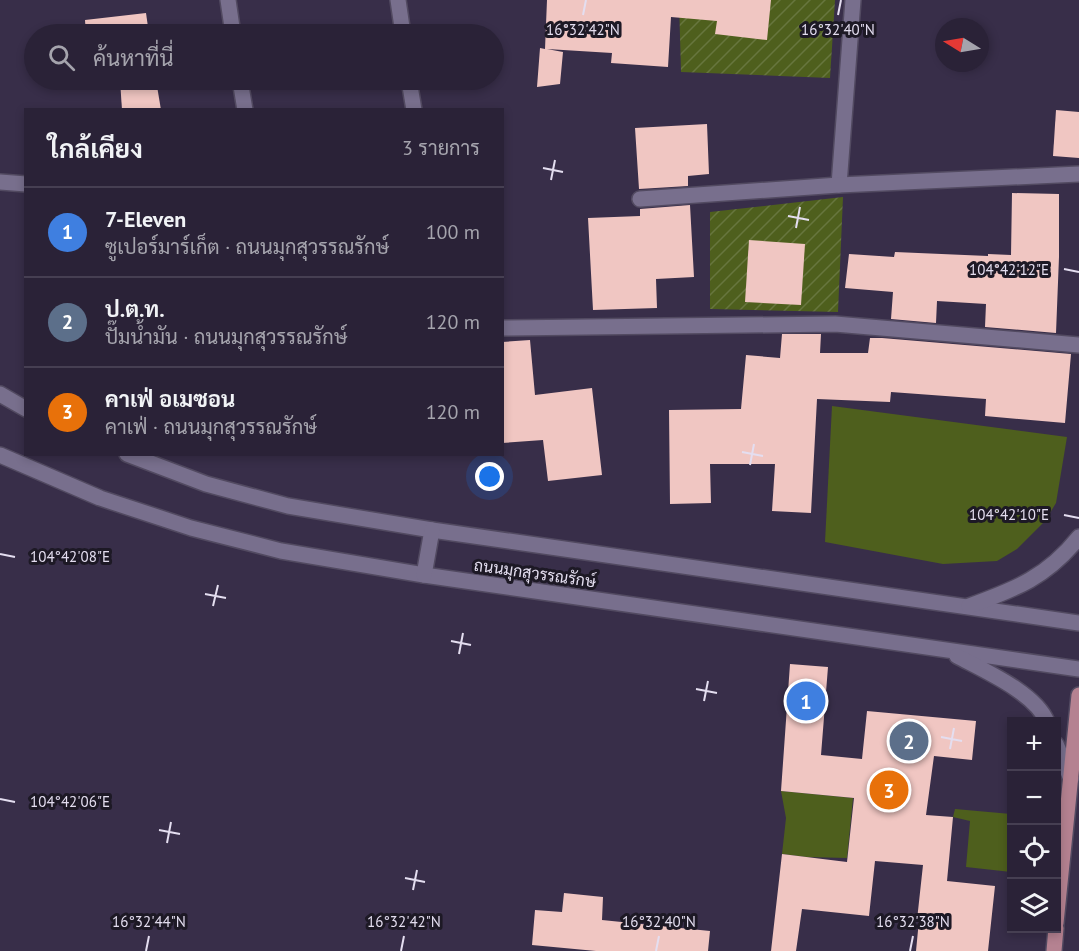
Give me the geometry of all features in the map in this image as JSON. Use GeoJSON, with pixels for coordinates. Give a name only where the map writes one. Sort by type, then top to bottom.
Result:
{"type":"FeatureCollection","features":[{"type":"Feature","properties":{"kind":"main road"},"geometry":{"type":"LineString","coordinates":[[228,0],[232,24]]}},
{"type":"Feature","properties":{"kind":"main road"},"geometry":{"type":"LineString","coordinates":[[398,0],[402,24]]}},
{"type":"Feature","properties":{"kind":"main road"},"geometry":{"type":"LineString","coordinates":[[839,184],[853,0]]}},
{"type":"Feature","properties":{"kind":"main road"},"geometry":{"type":"LineString","coordinates":[[242,90],[245,108]]}},
{"type":"Feature","properties":{"kind":"main road"},"geometry":{"type":"LineString","coordinates":[[411,90],[414,108]]}},
{"type":"Feature","properties":{"kind":"main road"},"geometry":{"type":"LineString","coordinates":[[640,199],[839,184],[1079,174]]}},
{"type":"Feature","properties":{"kind":"main road"},"geometry":{"type":"LineString","coordinates":[[0,182],[24,184]]}},
{"type":"Feature","properties":{"kind":"main road"},"geometry":{"type":"LineString","coordinates":[[504,328],[836,324],[1079,345]]}},
{"type":"Feature","properties":{"kind":"main road"},"geometry":{"type":"LineString","coordinates":[[0,394],[24,408]]}},
{"type":"Feature","properties":{"kind":"main road","name":"ถนนมุกสุวรรณรักษ์"},"geometry":{"type":"LineString","coordinates":[[0,455],[99,498],[191,528],[281,551],[424,575],[1079,669]]}},
{"type":"Feature","properties":{"kind":"main road","name":"ถนนมุกสุวรรณรักษ์"},"geometry":{"type":"LineString","coordinates":[[132,456],[206,484],[288,506],[432,530],[1079,623]]}},
{"type":"Feature","properties":{"kind":"main road"},"geometry":{"type":"LineString","coordinates":[[424,575],[432,530]]}},
{"type":"Feature","properties":{"kind":"main road"},"geometry":{"type":"LineString","coordinates":[[966,607],[1016,588],[1052,567],[1079,537]]}},
{"type":"Feature","properties":{"kind":"main road"},"geometry":{"type":"LineString","coordinates":[[946,650],[1013,687],[1043,712],[1045,717]]}},
{"type":"Feature","properties":{"kind":"main road"},"geometry":{"type":"LineString","coordinates":[[1061,879],[1079,695]]}},
{"type":"Feature","properties":{"kind":"main road"},"geometry":{"type":"LineString","coordinates":[[1061,756],[1071,779]]}},
{"type":"Feature","properties":{"kind":"main road"},"geometry":{"type":"LineString","coordinates":[[1054,951],[1056,933]]}},
{"type":"Feature","properties":{"kind":"green space"},"geometry":{"type":"Polygon","coordinates":[[[679,0],[835,0],[830,78],[681,72],[679,0]]]}},
{"type":"Feature","properties":{"kind":"green space"},"geometry":{"type":"Polygon","coordinates":[[[843,197],[838,312],[710,309],[710,212],[843,197]]]}},
{"type":"Feature","properties":{"kind":"green space"},"geometry":{"type":"Polygon","coordinates":[[[832,406],[1067,437],[1056,503],[1045,521],[1017,549],[997,561],[943,564],[825,542],[832,406]]]}},
{"type":"Feature","properties":{"kind":"green space"},"geometry":{"type":"Polygon","coordinates":[[[781,791],[853,798],[847,858],[782,854],[786,818],[781,791]]]}},
{"type":"Feature","properties":{"kind":"green space"},"geometry":{"type":"Polygon","coordinates":[[[955,809],[1007,814],[1007,872],[966,867],[970,821],[953,817],[955,809]]]}},
{"type":"Feature","properties":{"kind":"building"},"geometry":{"type":"Polygon","coordinates":[[[547,0],[771,0],[767,40],[715,34],[717,21],[671,17],[668,67],[611,63],[612,53],[547,49],[563,52],[560,84],[537,87],[540,48],[545,49],[547,0]]]}},
{"type":"Feature","properties":{"kind":"building"},"geometry":{"type":"Polygon","coordinates":[[[146,13],[148,24],[85,24],[85,20],[146,13]]]}},
{"type":"Feature","properties":{"kind":"building"},"geometry":{"type":"Polygon","coordinates":[[[121,90],[158,90],[161,108],[122,108],[121,90]]]}},
{"type":"Feature","properties":{"kind":"building"},"geometry":{"type":"Polygon","coordinates":[[[1056,110],[1079,112],[1079,158],[1053,156],[1056,110]]]}},
{"type":"Feature","properties":{"kind":"building"},"geometry":{"type":"Polygon","coordinates":[[[707,124],[709,174],[688,176],[688,186],[639,189],[635,128],[707,124]]]}},
{"type":"Feature","properties":{"kind":"building"},"geometry":{"type":"Polygon","coordinates":[[[1012,193],[1059,194],[1056,333],[985,327],[986,304],[937,301],[936,323],[891,319],[893,292],[845,288],[849,254],[894,257],[895,252],[1011,255],[1012,193]]]}},
{"type":"Feature","properties":{"kind":"building"},"geometry":{"type":"Polygon","coordinates":[[[690,205],[694,277],[656,279],[657,308],[593,310],[588,218],[640,216],[640,209],[690,205]]]}},
{"type":"Feature","properties":{"kind":"building"},"geometry":{"type":"Polygon","coordinates":[[[749,240],[805,244],[801,305],[745,302],[749,240]]]}},
{"type":"Feature","properties":{"kind":"building"},"geometry":{"type":"Polygon","coordinates":[[[782,334],[821,334],[820,353],[868,353],[870,338],[882,338],[1071,354],[1065,423],[985,416],[986,399],[891,392],[890,402],[817,399],[811,513],[772,511],[775,464],[710,464],[711,503],[670,504],[669,410],[741,409],[746,355],[780,358],[782,334]]]}},
{"type":"Feature","properties":{"kind":"building"},"geometry":{"type":"Polygon","coordinates":[[[530,340],[535,395],[592,388],[602,475],[548,481],[543,440],[504,443],[504,342],[530,340]]]}},
{"type":"Feature","properties":{"kind":"building"},"geometry":{"type":"Polygon","coordinates":[[[790,664],[828,667],[821,755],[862,759],[867,711],[976,721],[972,760],[934,756],[926,815],[953,817],[947,881],[995,886],[988,951],[916,951],[923,865],[875,861],[869,916],[802,909],[796,951],[771,951],[782,854],[847,862],[854,798],[781,791],[790,664]]]}},
{"type":"Feature","properties":{"kind":"building"},"geometry":{"type":"Polygon","coordinates":[[[564,893],[603,897],[602,920],[710,931],[708,951],[596,951],[532,945],[535,910],[562,912],[564,893]]]}},
{"type":"Feature","properties":{"kind":"place","name":"7-Eleven"},"geometry":{"type":"Point","coordinates":[806,701]}},
{"type":"Feature","properties":{"kind":"place","name":"ป.ต.ท."},"geometry":{"type":"Point","coordinates":[909,741]}},
{"type":"Feature","properties":{"kind":"place","name":"คาเฟ่ อเมซอน"},"geometry":{"type":"Point","coordinates":[889,790]}}]}
